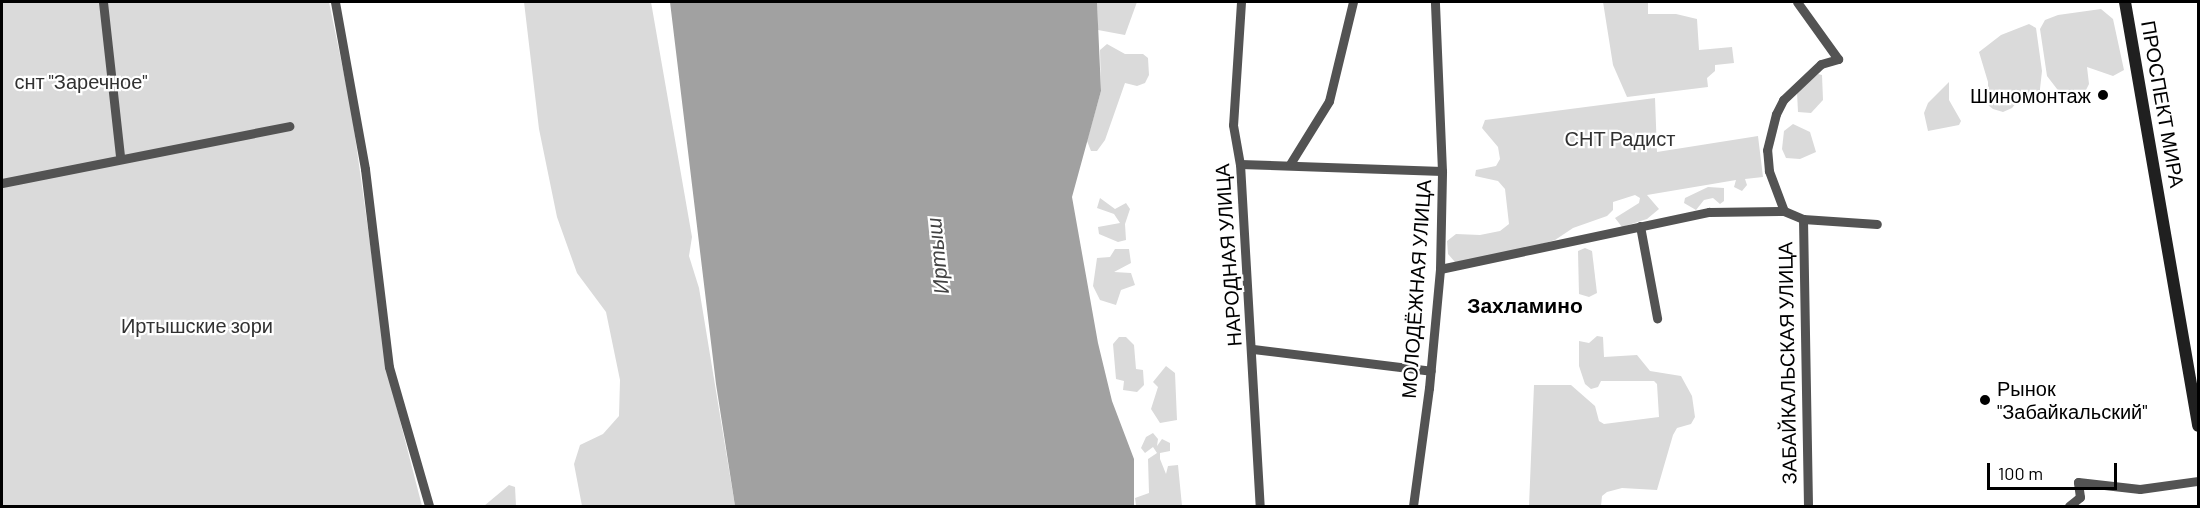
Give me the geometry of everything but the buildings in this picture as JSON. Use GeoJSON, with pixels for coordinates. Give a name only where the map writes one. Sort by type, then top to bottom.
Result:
{"type":"FeatureCollection","features":[{"type":"Feature","properties":{"kind":"main road","name":"ПРОСПЕКТ МИРА"},"geometry":{"type":"LineString","coordinates":[[2125,2],[2199,426]]}},
{"type":"Feature","properties":{"kind":"street"},"geometry":{"type":"LineString","coordinates":[[103,2],[120,155]]}},
{"type":"Feature","properties":{"kind":"street"},"geometry":{"type":"LineString","coordinates":[[335,2],[365,169],[389,367],[429,507]]}},
{"type":"Feature","properties":{"kind":"street","name":"НАРОДНАЯ УЛИЦА"},"geometry":{"type":"LineString","coordinates":[[1241,2],[1233,125],[1240,164],[1253,349],[1260,507]]}},
{"type":"Feature","properties":{"kind":"street"},"geometry":{"type":"LineString","coordinates":[[1290,164],[1329,101],[1353,2]]}},
{"type":"Feature","properties":{"kind":"street","name":"МОЛОДЁЖНАЯ УЛИЦА"},"geometry":{"type":"LineString","coordinates":[[1413,507],[1431,371],[1440,269],[1442,171],[1435,2]]}},
{"type":"Feature","properties":{"kind":"street"},"geometry":{"type":"LineString","coordinates":[[1784,211],[1769,171],[1767,150],[1776,114],[1784,100],[1821,64],[1838,59],[1797,2]]}},
{"type":"Feature","properties":{"kind":"street"},"geometry":{"type":"LineString","coordinates":[[2,183],[289,126]]}},
{"type":"Feature","properties":{"kind":"street"},"geometry":{"type":"LineString","coordinates":[[1240,164],[1442,171]]}},
{"type":"Feature","properties":{"kind":"street"},"geometry":{"type":"LineString","coordinates":[[1440,269],[1709,213],[1784,211],[1803,219],[1877,224]]}},
{"type":"Feature","properties":{"kind":"street","name":"ЗАБАЙКАЛЬСКАЯ УЛИЦА"},"geometry":{"type":"LineString","coordinates":[[1803,219],[1808,507]]}},
{"type":"Feature","properties":{"kind":"street"},"geometry":{"type":"LineString","coordinates":[[1640,226],[1657,318]]}},
{"type":"Feature","properties":{"kind":"street"},"geometry":{"type":"LineString","coordinates":[[1253,349],[1431,371]]}},
{"type":"Feature","properties":{"kind":"street"},"geometry":{"type":"LineString","coordinates":[[2069,507],[2080,497],[2078,482],[2140,489],[2199,482]]}},
{"type":"Feature","properties":{"kind":"green space","name":"Иртышские зори"},"geometry":{"type":"Polygon","coordinates":[[[2,2],[329,2],[351,108],[389,378],[422,506],[2,506],[2,2]]]}},
{"type":"Feature","properties":{"kind":"green space"},"geometry":{"type":"Polygon","coordinates":[[[524,2],[651,2],[692,237],[689,256],[699,288],[735,506],[582,506],[574,464],[580,445],[603,434],[619,416],[620,380],[606,312],[577,273],[557,217],[539,129],[524,2]]]}},
{"type":"Feature","properties":{"kind":"green space"},"geometry":{"type":"Polygon","coordinates":[[[1097,2],[1137,2],[1125,35],[1098,30],[1097,2]]]}},
{"type":"Feature","properties":{"kind":"green space","name":"СНТ Радист"},"geometry":{"type":"Polygon","coordinates":[[[1603,2],[1648,2],[1648,14],[1676,14],[1697,19],[1699,50],[1732,47],[1734,63],[1715,65],[1715,71],[1707,78],[1708,87],[1627,97],[1613,65],[1603,2]]]}},
{"type":"Feature","properties":{"kind":"green space"},"geometry":{"type":"Polygon","coordinates":[[[2101,9],[2113,19],[2124,70],[2113,76],[2087,67],[2089,84],[2080,102],[2067,102],[2047,76],[2040,29],[2045,20],[2058,15],[2101,9]]]}},
{"type":"Feature","properties":{"kind":"green space"},"geometry":{"type":"Polygon","coordinates":[[[2029,24],[2036,28],[2042,71],[2039,98],[2022,96],[2012,108],[2003,112],[1993,109],[1988,105],[1988,82],[1979,52],[2001,35],[2029,24]]]}},
{"type":"Feature","properties":{"kind":"green space"},"geometry":{"type":"Polygon","coordinates":[[[1107,44],[1125,54],[1143,54],[1148,58],[1149,75],[1145,83],[1137,86],[1125,83],[1105,140],[1097,151],[1091,151],[1087,141],[1101,91],[1100,50],[1107,44]]]}},
{"type":"Feature","properties":{"kind":"green space"},"geometry":{"type":"Polygon","coordinates":[[[1818,74],[1822,75],[1823,100],[1811,113],[1798,112],[1797,92],[1818,74]]]}},
{"type":"Feature","properties":{"kind":"green space"},"geometry":{"type":"Polygon","coordinates":[[[1949,82],[1949,100],[1961,121],[1959,125],[1928,131],[1924,113],[1928,103],[1949,82]]]}},
{"type":"Feature","properties":{"kind":"green space"},"geometry":{"type":"Polygon","coordinates":[[[1655,98],[1657,152],[1758,136],[1763,177],[1745,179],[1747,185],[1742,191],[1734,187],[1736,180],[1647,195],[1659,209],[1647,219],[1622,227],[1615,218],[1639,203],[1640,198],[1635,195],[1613,202],[1613,210],[1607,216],[1573,228],[1555,240],[1508,254],[1455,262],[1448,254],[1447,241],[1456,234],[1480,235],[1500,231],[1509,224],[1505,189],[1498,181],[1475,176],[1476,170],[1496,166],[1500,159],[1498,147],[1482,128],[1485,120],[1655,98]]]}},
{"type":"Feature","properties":{"kind":"green space"},"geometry":{"type":"Polygon","coordinates":[[[1793,124],[1810,132],[1816,152],[1800,159],[1786,158],[1782,149],[1784,131],[1793,124]]]}},
{"type":"Feature","properties":{"kind":"green space"},"geometry":{"type":"Polygon","coordinates":[[[1708,187],[1724,188],[1724,201],[1720,204],[1713,198],[1704,200],[1696,210],[1684,203],[1685,198],[1708,187]]]}},
{"type":"Feature","properties":{"kind":"green space"},"geometry":{"type":"Polygon","coordinates":[[[1100,198],[1115,209],[1126,203],[1130,209],[1125,224],[1126,240],[1118,242],[1099,234],[1098,227],[1120,223],[1114,214],[1097,208],[1100,198]]]}},
{"type":"Feature","properties":{"kind":"green space"},"geometry":{"type":"Polygon","coordinates":[[[1585,248],[1592,251],[1597,293],[1589,297],[1579,294],[1578,251],[1585,248]]]}},
{"type":"Feature","properties":{"kind":"green space"},"geometry":{"type":"Polygon","coordinates":[[[1115,249],[1129,249],[1131,263],[1114,272],[1131,273],[1135,285],[1121,290],[1116,305],[1100,300],[1093,286],[1097,258],[1110,257],[1115,249]]]}},
{"type":"Feature","properties":{"kind":"green space"},"geometry":{"type":"Polygon","coordinates":[[[1597,336],[1603,337],[1604,357],[1637,355],[1650,371],[1681,376],[1692,396],[1695,417],[1691,424],[1677,428],[1673,435],[1657,490],[1622,488],[1607,492],[1602,496],[1601,506],[1529,506],[1534,385],[1571,385],[1595,406],[1599,421],[1604,424],[1659,417],[1657,384],[1654,381],[1601,381],[1598,387],[1591,389],[1585,384],[1579,366],[1579,341],[1589,343],[1597,336]]]}},
{"type":"Feature","properties":{"kind":"green space"},"geometry":{"type":"Polygon","coordinates":[[[1119,337],[1126,337],[1134,345],[1136,369],[1143,370],[1144,385],[1137,392],[1123,390],[1124,381],[1116,379],[1113,344],[1119,337]]]}},
{"type":"Feature","properties":{"kind":"green space"},"geometry":{"type":"Polygon","coordinates":[[[1166,366],[1175,373],[1177,420],[1160,423],[1151,409],[1158,387],[1153,382],[1166,366]]]}},
{"type":"Feature","properties":{"kind":"green space"},"geometry":{"type":"Polygon","coordinates":[[[1153,433],[1158,439],[1157,446],[1162,439],[1170,443],[1170,451],[1160,453],[1160,459],[1166,474],[1168,466],[1178,465],[1182,506],[1136,505],[1135,498],[1149,493],[1148,459],[1157,453],[1153,447],[1145,453],[1141,448],[1146,437],[1153,433]]]}},
{"type":"Feature","properties":{"kind":"green space"},"geometry":{"type":"Polygon","coordinates":[[[509,485],[515,487],[516,506],[484,506],[509,485]]]}},
{"type":"Feature","properties":{"kind":"water","name":"Иртыш"},"geometry":{"type":"Polygon","coordinates":[[[670,2],[1097,2],[1101,91],[1072,197],[1098,343],[1112,401],[1134,459],[1134,506],[735,506],[716,384],[670,2]]]}},
{"type":"Feature","properties":{"kind":"place","name":"Шиномонтаж"},"geometry":{"type":"Point","coordinates":[2103,95]}},
{"type":"Feature","properties":{"kind":"place","name":"Рынок \"Забайкальский\""},"geometry":{"type":"Point","coordinates":[1985,400]}},
{"type":"Feature","properties":{"kind":"district","name":"Захламино"},"geometry":{"type":"Point","coordinates":[1525,305]}},
{"type":"Feature","properties":{"kind":"park label","name":"снт \"Заречное\""},"geometry":{"type":"Point","coordinates":[81,81]}}]}
